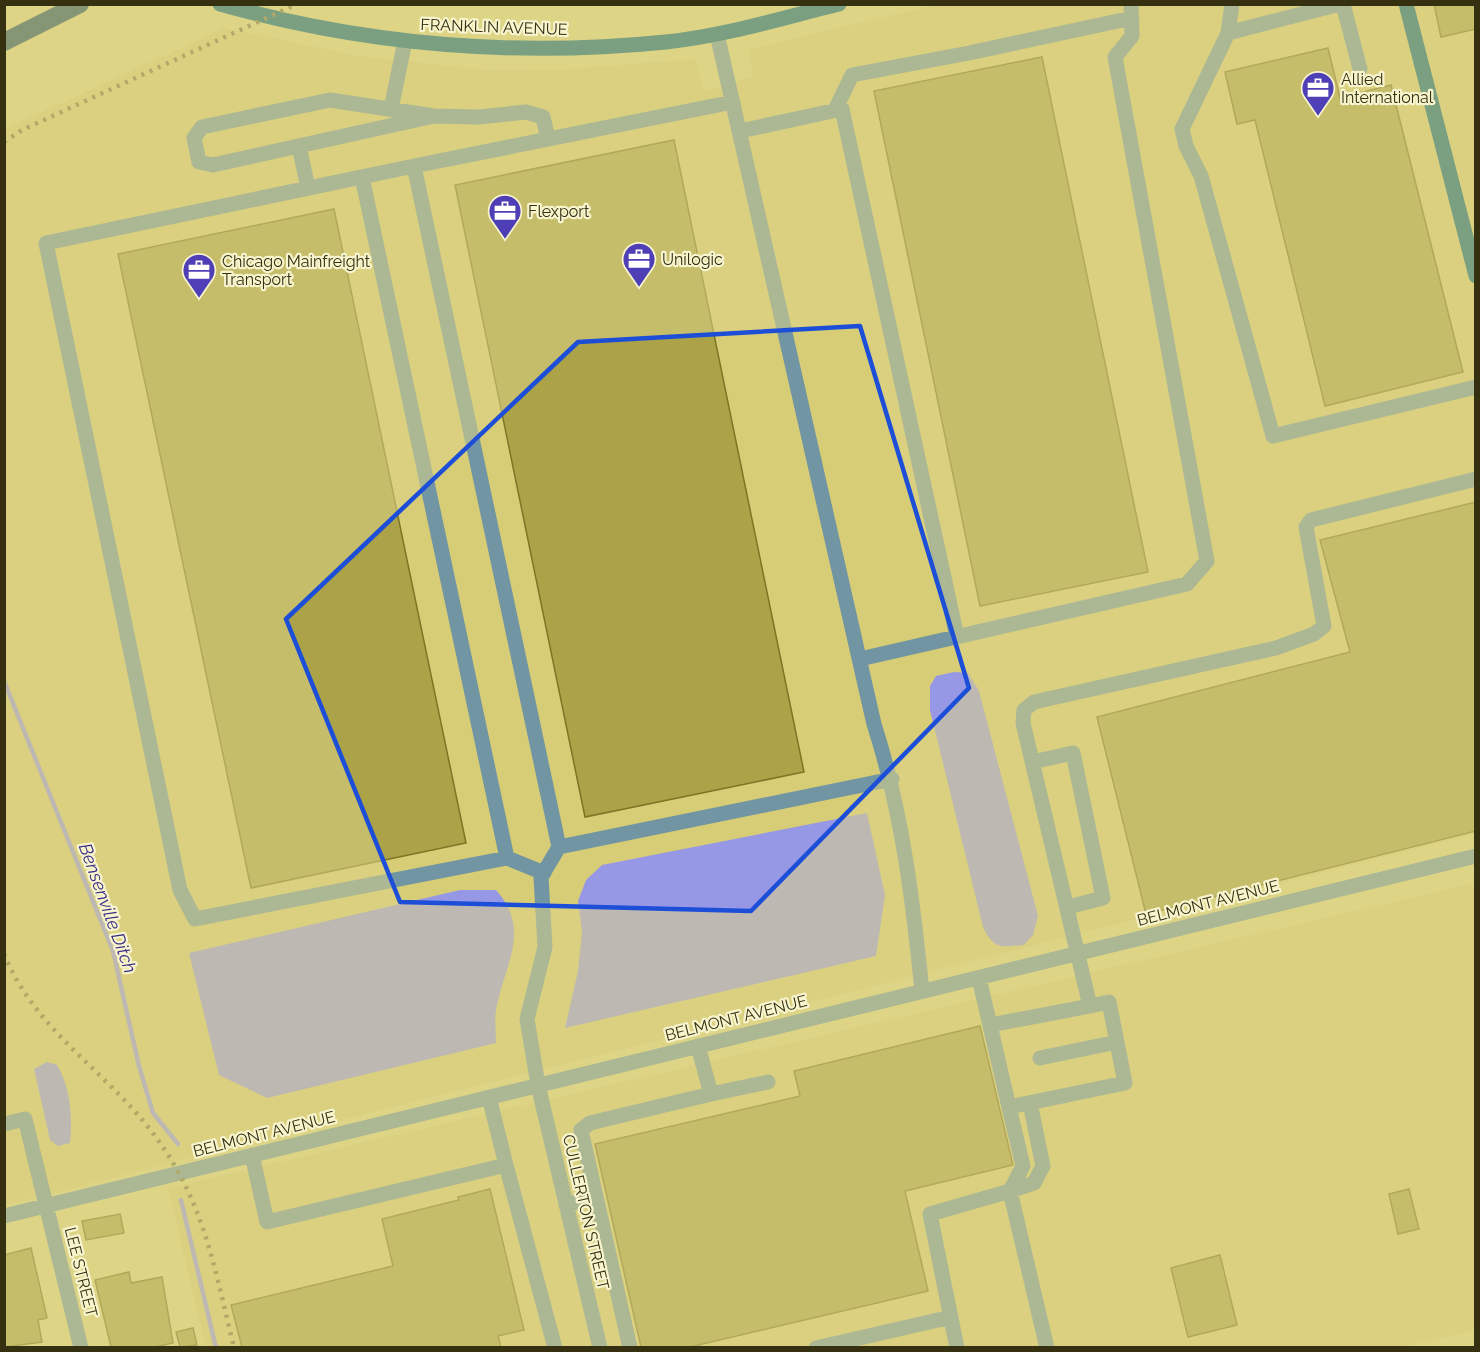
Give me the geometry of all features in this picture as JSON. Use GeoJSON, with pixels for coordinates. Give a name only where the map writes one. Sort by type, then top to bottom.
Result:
{"type":"FeatureCollection","features":[{"type":"Feature","properties":{"kind":"highway"},"geometry":{"type":"LineString","coordinates":[[4,42],[80,4]]}},
{"type":"Feature","properties":{"kind":"main road","name":"FRANKLIN AVENUE"},"geometry":{"type":"LineString","coordinates":[[220,4],[269,18],[405,41],[460,47],[544,50],[667,42],[717,34],[839,4]]}},
{"type":"Feature","properties":{"kind":"main road"},"geometry":{"type":"LineString","coordinates":[[1406,4],[1476,276]]}},
{"type":"Feature","properties":{"kind":"street"},"geometry":{"type":"LineString","coordinates":[[1232,4],[1228,33],[1182,129],[1186,146],[1201,176],[1273,436],[1476,387]]}},
{"type":"Feature","properties":{"kind":"street"},"geometry":{"type":"LineString","coordinates":[[1228,33],[1342,4],[1360,69]]}},
{"type":"Feature","properties":{"kind":"street"},"geometry":{"type":"LineString","coordinates":[[835,110],[852,75],[1131,11],[1132,36],[1115,57],[1207,561],[1187,584],[860,659]]}},
{"type":"Feature","properties":{"kind":"street"},"geometry":{"type":"LineString","coordinates":[[717,34],[874,724],[892,779],[914,918],[922,991]]}},
{"type":"Feature","properties":{"kind":"street"},"geometry":{"type":"LineString","coordinates":[[391,109],[405,41]]}},
{"type":"Feature","properties":{"kind":"street"},"geometry":{"type":"LineString","coordinates":[[434,116],[205,165],[199,162],[194,138],[202,127],[330,100],[434,116],[479,117],[536,113],[543,117],[548,139]]}},
{"type":"Feature","properties":{"kind":"street"},"geometry":{"type":"LineString","coordinates":[[414,166],[560,847],[544,873],[507,858],[195,919],[180,890],[46,243],[414,166],[733,102]]}},
{"type":"Feature","properties":{"kind":"street"},"geometry":{"type":"LineString","coordinates":[[740,131],[842,109],[957,637]]}},
{"type":"Feature","properties":{"kind":"street"},"geometry":{"type":"LineString","coordinates":[[299,146],[308,188]]}},
{"type":"Feature","properties":{"kind":"street"},"geometry":{"type":"LineString","coordinates":[[362,177],[507,858]]}},
{"type":"Feature","properties":{"kind":"street"},"geometry":{"type":"LineString","coordinates":[[1090,1005],[1080,953],[1023,723],[1024,710],[1034,702],[1276,648],[1314,634],[1324,626],[1306,527],[1311,520],[1476,479]]}},
{"type":"Feature","properties":{"kind":"street"},"geometry":{"type":"LineString","coordinates":[[1032,762],[1072,753],[1103,898],[1068,907]]}},
{"type":"Feature","properties":{"kind":"street"},"geometry":{"type":"LineString","coordinates":[[560,847],[892,779]]}},
{"type":"Feature","properties":{"kind":"street","name":"BELMONT AVENUE"},"geometry":{"type":"LineString","coordinates":[[4,1216],[1476,856]]}},
{"type":"Feature","properties":{"kind":"street","name":"CULLERTON STREET"},"geometry":{"type":"LineString","coordinates":[[544,873],[542,877],[545,947],[527,1019],[538,1085],[600,1347]]}},
{"type":"Feature","properties":{"kind":"street"},"geometry":{"type":"LineString","coordinates":[[979,978],[1023,1166],[1010,1191],[1047,1347]]}},
{"type":"Feature","properties":{"kind":"street"},"geometry":{"type":"LineString","coordinates":[[990,1025],[1109,1002],[1125,1083],[1009,1107]]}},
{"type":"Feature","properties":{"kind":"street"},"geometry":{"type":"LineString","coordinates":[[1040,1058],[1117,1042]]}},
{"type":"Feature","properties":{"kind":"street"},"geometry":{"type":"LineString","coordinates":[[698,1046],[711,1094]]}},
{"type":"Feature","properties":{"kind":"street"},"geometry":{"type":"LineString","coordinates":[[630,1347],[580,1130],[585,1126],[768,1082]]}},
{"type":"Feature","properties":{"kind":"street"},"geometry":{"type":"LineString","coordinates":[[489,1097],[555,1347]]}},
{"type":"Feature","properties":{"kind":"street"},"geometry":{"type":"LineString","coordinates":[[957,1347],[930,1214],[1034,1183],[1043,1166],[1030,1103]]}},
{"type":"Feature","properties":{"kind":"street","name":"LEE STREET"},"geometry":{"type":"LineString","coordinates":[[4,1124],[25,1119],[81,1347]]}},
{"type":"Feature","properties":{"kind":"street"},"geometry":{"type":"LineString","coordinates":[[252,1155],[267,1222],[506,1165]]}},
{"type":"Feature","properties":{"kind":"street"},"geometry":{"type":"LineString","coordinates":[[566,1204],[594,1198]]}},
{"type":"Feature","properties":{"kind":"street"},"geometry":{"type":"LineString","coordinates":[[816,1347],[951,1317]]}},
{"type":"Feature","properties":{"kind":"highlighted area"},"geometry":{"type":"Polygon","coordinates":[[[860,326],[969,688],[751,911],[400,902],[286,619],[578,342],[860,326]]]}},
{"type":"Feature","properties":{"kind":"shaded area"},"geometry":{"type":"Polygon","coordinates":[[[935,5],[1475,5],[1475,834],[5,1205],[4,129],[225,28],[358,56],[486,70],[568,69],[696,59],[704,91],[753,77],[749,49],[935,5]]]}},
{"type":"Feature","properties":{"kind":"shaded area"},"geometry":{"type":"Polygon","coordinates":[[[1475,883],[1475,1330],[1402,1347],[206,1347],[168,1188],[1475,883]]]}},
{"type":"Feature","properties":{"kind":"water"},"geometry":{"type":"Polygon","coordinates":[[[954,672],[968,673],[979,691],[1038,916],[1033,935],[1024,945],[999,945],[991,940],[983,927],[930,710],[930,686],[936,676],[954,672]]]}},
{"type":"Feature","properties":{"kind":"water"},"geometry":{"type":"Polygon","coordinates":[[[867,813],[885,895],[876,956],[565,1028],[578,971],[582,932],[578,901],[586,880],[602,865],[867,813]]]}},
{"type":"Feature","properties":{"kind":"water"},"geometry":{"type":"Polygon","coordinates":[[[460,890],[496,890],[512,918],[513,946],[496,1010],[496,1043],[267,1098],[219,1075],[189,953],[460,890]]]}},
{"type":"Feature","properties":{"kind":"water"},"geometry":{"type":"Polygon","coordinates":[[[47,1062],[57,1065],[70,1102],[70,1143],[58,1146],[50,1140],[34,1069],[47,1062]]]}},
{"type":"Feature","properties":{"kind":"building"},"geometry":{"type":"Polygon","coordinates":[[[1434,4],[1476,4],[1476,29],[1441,37],[1434,4]]]}},
{"type":"Feature","properties":{"kind":"building"},"geometry":{"type":"Polygon","coordinates":[[[1328,48],[1340,98],[1391,85],[1463,372],[1325,406],[1255,120],[1237,124],[1225,72],[1328,48]]]}},
{"type":"Feature","properties":{"kind":"building"},"geometry":{"type":"Polygon","coordinates":[[[1042,57],[1148,572],[980,606],[874,91],[1042,57]]]}},
{"type":"Feature","properties":{"kind":"building"},"geometry":{"type":"Polygon","coordinates":[[[674,140],[804,772],[585,817],[455,185],[674,140]]]}},
{"type":"Feature","properties":{"kind":"building"},"geometry":{"type":"Polygon","coordinates":[[[334,209],[466,843],[251,888],[118,254],[334,209]]]}},
{"type":"Feature","properties":{"kind":"building"},"geometry":{"type":"Polygon","coordinates":[[[1476,502],[1476,831],[1146,914],[1097,717],[1350,652],[1320,540],[1476,502]]]}},
{"type":"Feature","properties":{"kind":"building"},"geometry":{"type":"Polygon","coordinates":[[[980,1026],[1013,1165],[905,1191],[928,1291],[690,1347],[641,1347],[595,1144],[800,1096],[794,1071],[980,1026]]]}},
{"type":"Feature","properties":{"kind":"building"},"geometry":{"type":"Polygon","coordinates":[[[490,1189],[524,1330],[498,1336],[501,1347],[242,1347],[231,1305],[393,1266],[382,1219],[459,1200],[458,1197],[490,1189]]]}},
{"type":"Feature","properties":{"kind":"building"},"geometry":{"type":"Polygon","coordinates":[[[1409,1189],[1419,1229],[1398,1234],[1389,1194],[1409,1189]]]}},
{"type":"Feature","properties":{"kind":"building"},"geometry":{"type":"Polygon","coordinates":[[[120,1214],[124,1233],[86,1240],[82,1221],[120,1214]]]}},
{"type":"Feature","properties":{"kind":"building"},"geometry":{"type":"Polygon","coordinates":[[[31,1248],[47,1318],[38,1320],[42,1342],[4,1347],[4,1255],[31,1248]]]}},
{"type":"Feature","properties":{"kind":"building"},"geometry":{"type":"Polygon","coordinates":[[[1220,1255],[1237,1325],[1188,1337],[1171,1268],[1220,1255]]]}},
{"type":"Feature","properties":{"kind":"building"},"geometry":{"type":"Polygon","coordinates":[[[129,1272],[131,1283],[162,1277],[173,1343],[154,1347],[111,1347],[95,1280],[129,1272]]]}},
{"type":"Feature","properties":{"kind":"building"},"geometry":{"type":"Polygon","coordinates":[[[193,1328],[197,1345],[180,1347],[176,1332],[193,1328]]]}},
{"type":"Feature","properties":{"kind":"waterway","name":"Bensenville Ditch"},"geometry":{"type":"LineString","coordinates":[[4,681],[113,951],[139,1066],[153,1113],[178,1144]]}},
{"type":"Feature","properties":{"kind":"waterway","name":"Bensenville Ditch"},"geometry":{"type":"LineString","coordinates":[[181,1200],[216,1348]]}},
{"type":"Feature","properties":{"kind":"railway"},"geometry":{"type":"LineString","coordinates":[[4,142],[22,130],[297,4]]}},
{"type":"Feature","properties":{"kind":"railway"},"geometry":{"type":"LineString","coordinates":[[4,954],[18,982],[34,1006],[53,1029],[136,1113],[172,1161],[197,1211],[206,1237],[234,1348]]}},
{"type":"Feature","properties":{"kind":"place","name":"Allied International"},"geometry":{"type":"Point","coordinates":[1318,117]}},
{"type":"Feature","properties":{"kind":"place","name":"Flexport"},"geometry":{"type":"Point","coordinates":[505,240]}},
{"type":"Feature","properties":{"kind":"place","name":"Unilogic"},"geometry":{"type":"Point","coordinates":[639,288]}},
{"type":"Feature","properties":{"kind":"place","name":"Chicago Mainfreight Transport"},"geometry":{"type":"Point","coordinates":[199,299]}}]}
